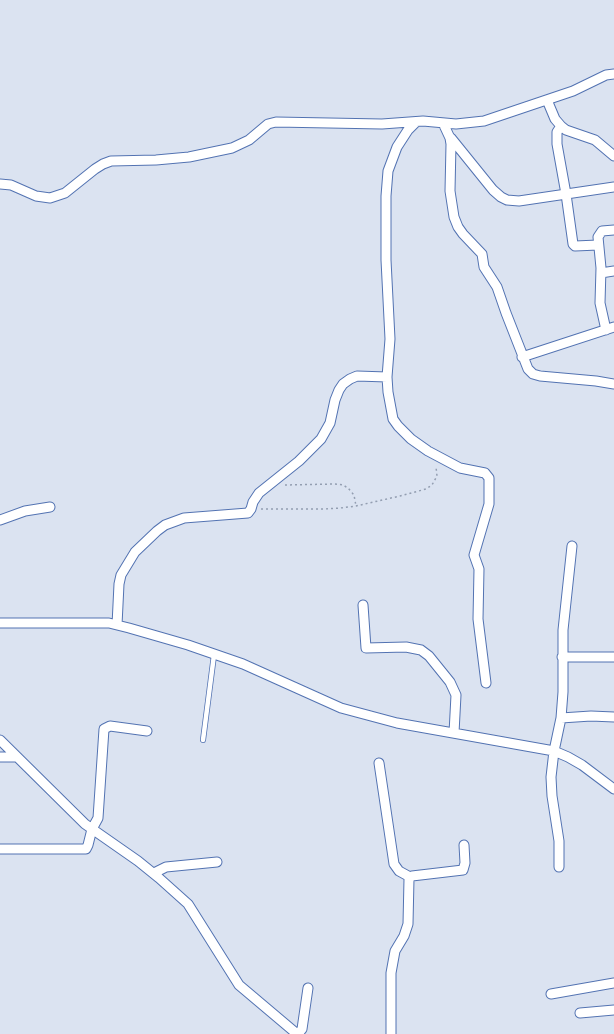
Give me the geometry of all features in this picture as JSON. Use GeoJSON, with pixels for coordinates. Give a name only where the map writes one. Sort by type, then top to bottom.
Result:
{"type":"FeatureCollection","features":[{"type":"Feature","properties":{"kind":"street"},"geometry":{"type":"LineString","coordinates":[[0,184],[11,185],[36,196],[50,198],[65,193],[95,168],[111,161],[156,160],[189,157],[232,148],[249,140],[268,124],[276,122],[382,124],[416,122],[456,124],[484,121],[583,87],[606,75],[614,74]]}},
{"type":"Feature","properties":{"kind":"street"},"geometry":{"type":"LineString","coordinates":[[547,100],[555,119],[561,126],[566,130],[595,140],[614,156]]}},
{"type":"Feature","properties":{"kind":"street"},"geometry":{"type":"LineString","coordinates":[[416,122],[408,130],[397,147],[388,171],[386,196],[386,260],[390,339],[387,377],[391,410],[398,426],[411,439],[460,468],[485,473],[489,478],[489,504],[474,550],[474,555],[479,569],[478,618],[486,683]]}},
{"type":"Feature","properties":{"kind":"street"},"geometry":{"type":"LineString","coordinates":[[443,123],[450,138],[493,190],[507,200],[519,201],[614,187]]}},
{"type":"Feature","properties":{"kind":"street"},"geometry":{"type":"LineString","coordinates":[[561,126],[557,132],[557,144],[573,244],[575,246],[598,245]]}},
{"type":"Feature","properties":{"kind":"street"},"geometry":{"type":"LineString","coordinates":[[450,138],[450,192],[454,217],[463,234],[482,254],[484,267],[497,287],[518,341],[522,357],[528,369],[533,374],[540,376],[614,384]]}},
{"type":"Feature","properties":{"kind":"street"},"geometry":{"type":"LineString","coordinates":[[522,357],[610,328],[600,303],[601,273],[598,245],[602,231],[614,230]]}},
{"type":"Feature","properties":{"kind":"street"},"geometry":{"type":"LineString","coordinates":[[601,273],[614,271]]}},
{"type":"Feature","properties":{"kind":"street"},"geometry":{"type":"LineString","coordinates":[[117,625],[119,584],[121,575],[134,552],[165,525],[184,518],[248,513],[255,497],[299,461],[321,439],[330,422],[338,390],[343,384],[357,376],[387,377]]}},
{"type":"Feature","properties":{"kind":"street"},"geometry":{"type":"LineString","coordinates":[[0,520],[25,511],[50,507]]}},
{"type":"Feature","properties":{"kind":"street"},"geometry":{"type":"LineString","coordinates":[[559,867],[559,841],[553,803],[551,776],[554,751],[561,718],[563,692],[563,624],[572,546]]}},
{"type":"Feature","properties":{"kind":"street"},"geometry":{"type":"LineString","coordinates":[[363,605],[366,648],[406,647],[421,650],[429,656],[450,682],[456,694],[454,733]]}},
{"type":"Feature","properties":{"kind":"street"},"geometry":{"type":"LineString","coordinates":[[0,623],[109,623],[117,625],[188,645],[243,664],[342,708],[397,723],[554,751],[582,765],[614,789]]}},
{"type":"Feature","properties":{"kind":"street"},"geometry":{"type":"LineString","coordinates":[[562,657],[614,657]]}},
{"type":"Feature","properties":{"kind":"street"},"geometry":{"type":"LineString","coordinates":[[561,718],[591,716],[614,717]]}},
{"type":"Feature","properties":{"kind":"street"},"geometry":{"type":"LineString","coordinates":[[0,848],[84,849],[88,845],[92,829],[98,818],[104,729],[110,726],[147,731]]}},
{"type":"Feature","properties":{"kind":"street"},"geometry":{"type":"LineString","coordinates":[[0,740],[92,829],[154,873],[188,904],[239,985],[298,1034],[302,1029],[308,988]]}},
{"type":"Feature","properties":{"kind":"street"},"geometry":{"type":"LineString","coordinates":[[0,757],[17,757]]}},
{"type":"Feature","properties":{"kind":"street"},"geometry":{"type":"LineString","coordinates":[[379,763],[394,864],[399,871],[410,877],[463,870],[465,863],[464,845]]}},
{"type":"Feature","properties":{"kind":"street"},"geometry":{"type":"LineString","coordinates":[[154,873],[166,868],[217,862]]}},
{"type":"Feature","properties":{"kind":"street"},"geometry":{"type":"LineString","coordinates":[[392,1034],[391,972],[395,951],[404,936],[408,924],[410,877]]}},
{"type":"Feature","properties":{"kind":"street"},"geometry":{"type":"LineString","coordinates":[[551,994],[614,983]]}},
{"type":"Feature","properties":{"kind":"street"},"geometry":{"type":"LineString","coordinates":[[580,1013],[614,1010]]}},
{"type":"Feature","properties":{"kind":"lane"},"geometry":{"type":"LineString","coordinates":[[203,740],[214,654]]}},
{"type":"Feature","properties":{"kind":"path"},"geometry":{"type":"LineString","coordinates":[[251,509],[324,509],[356,506],[426,489],[432,485],[437,476],[436,455]]}},
{"type":"Feature","properties":{"kind":"path"},"geometry":{"type":"LineString","coordinates":[[268,485],[343,485],[348,488],[354,496],[356,506]]}}]}
